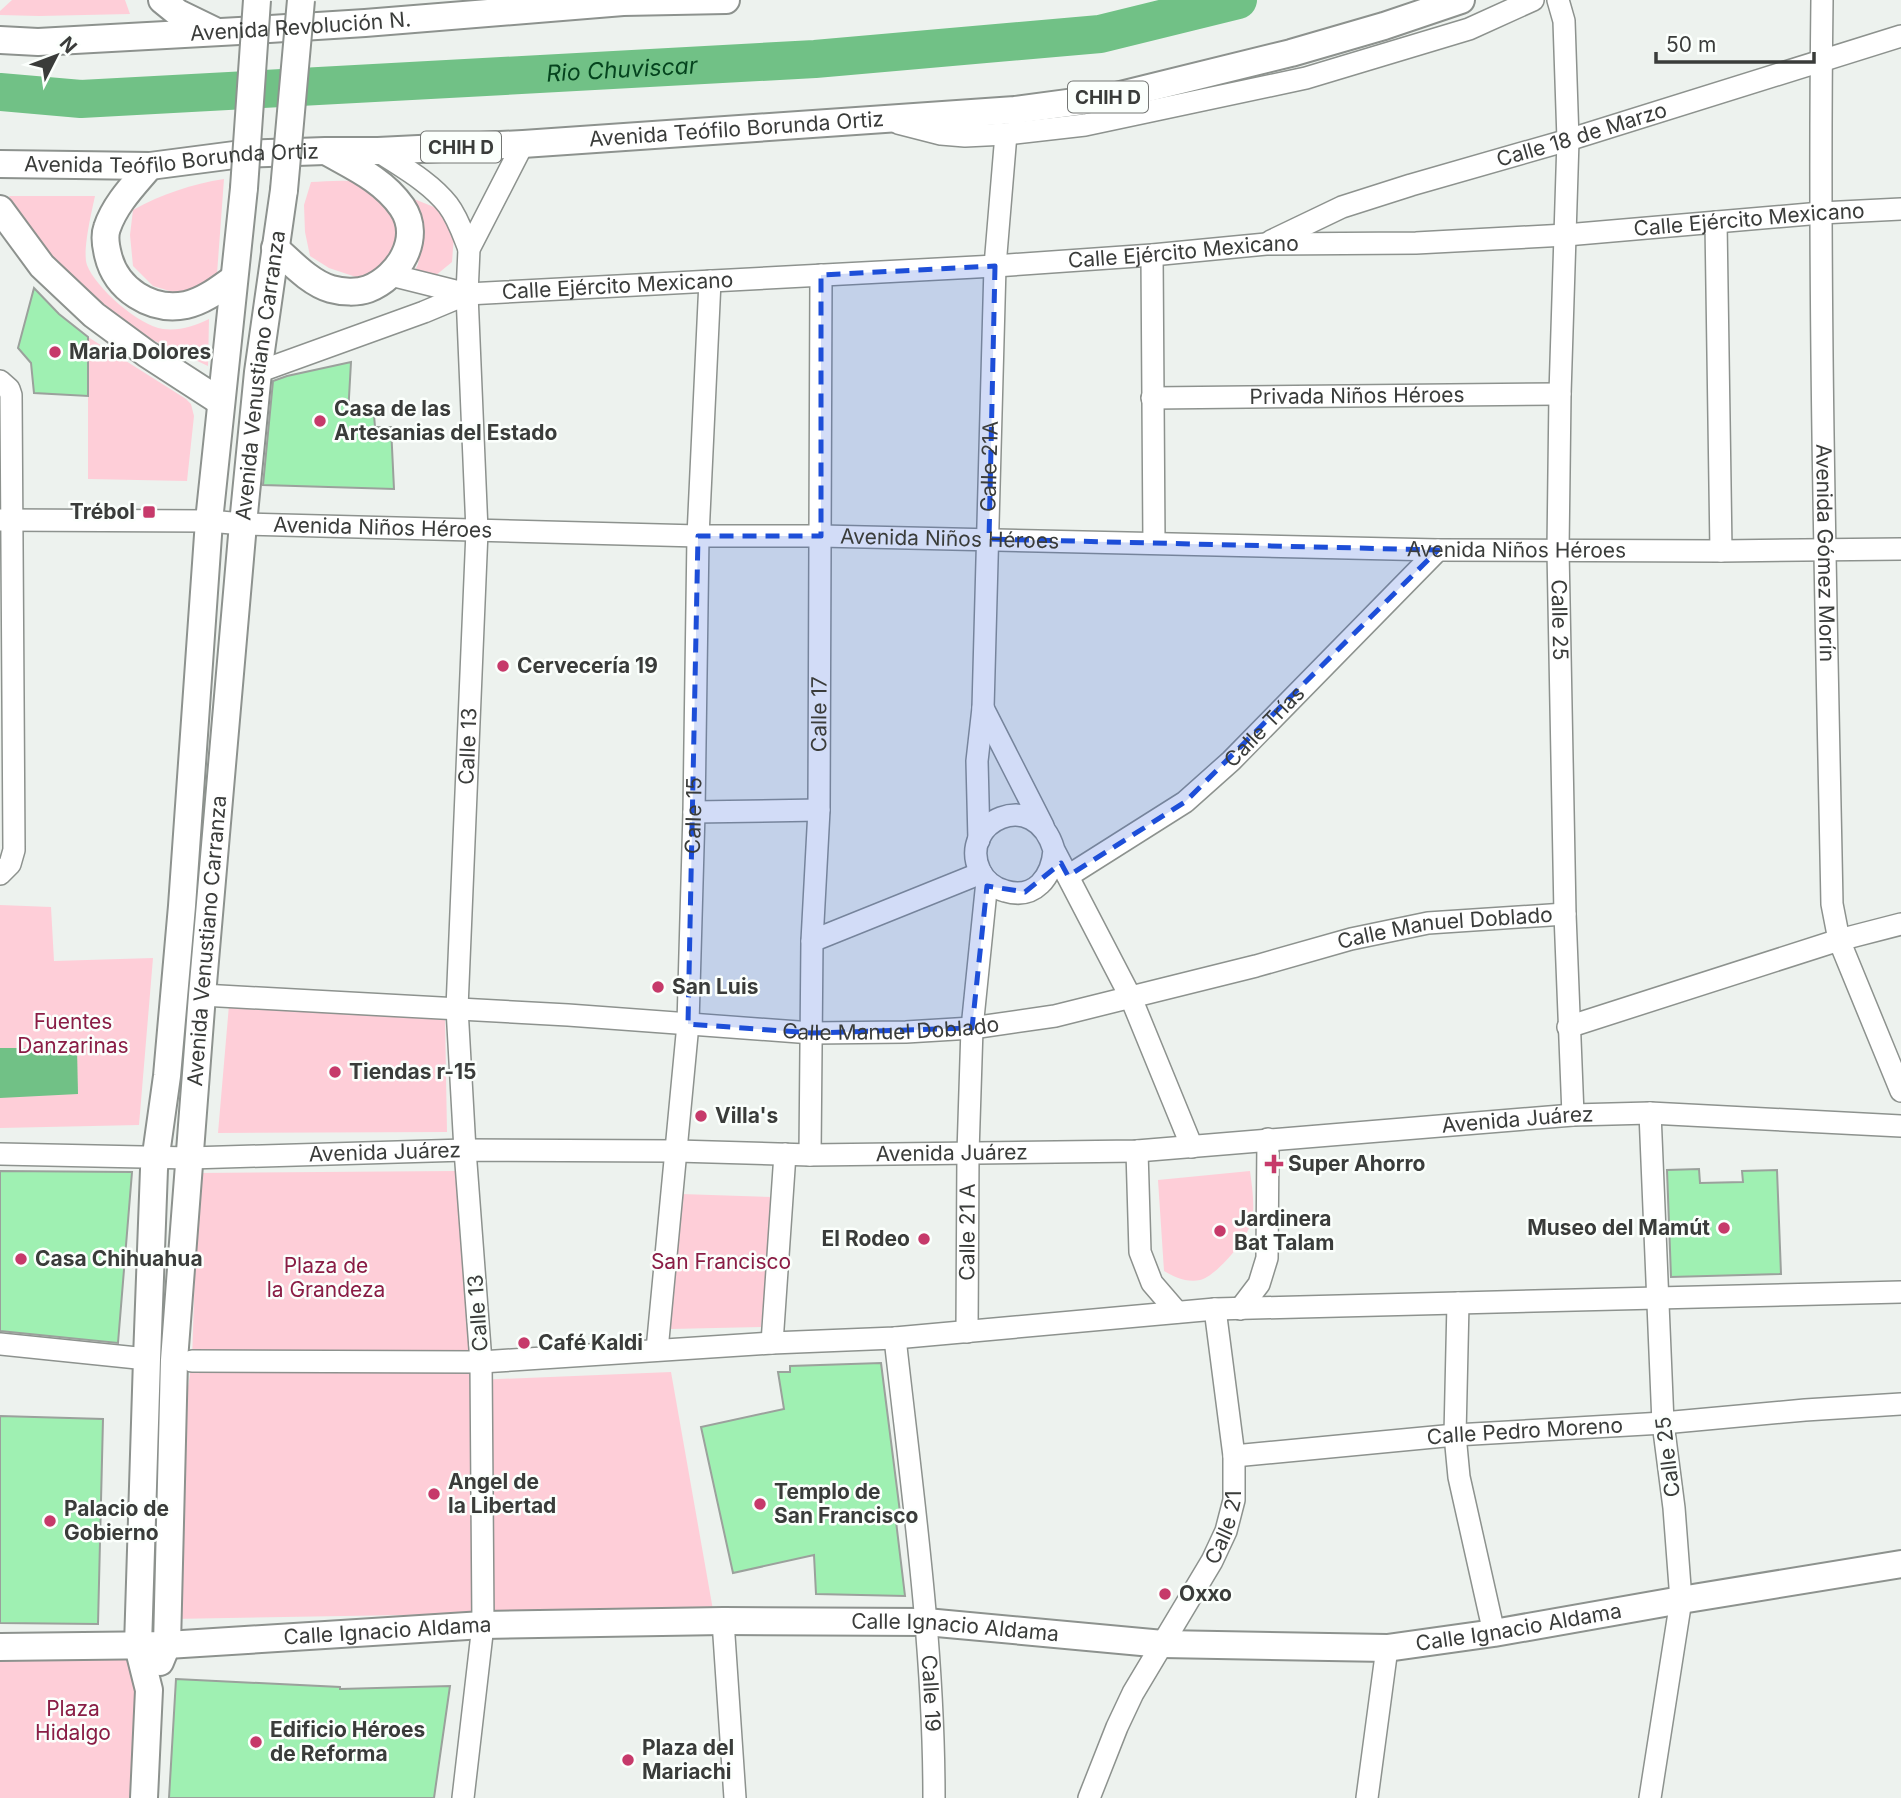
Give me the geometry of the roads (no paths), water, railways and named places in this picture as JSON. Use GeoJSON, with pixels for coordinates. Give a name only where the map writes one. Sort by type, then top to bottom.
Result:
{"type":"FeatureCollection","features":[{"type":"Feature","properties":{"kind":"main road"},"geometry":{"type":"LineString","coordinates":[[162,0],[178,13],[217,32]]}},
{"type":"Feature","properties":{"kind":"main road","name":"Avenida Venustiano Carranza"},"geometry":{"type":"LineString","coordinates":[[144,1798],[149,1690],[138,1646],[146,1359],[156,1156],[167,1076],[209,522],[244,188],[257,0]]}},
{"type":"Feature","properties":{"kind":"main road","name":"Avenida Venustiano Carranza"},"geometry":{"type":"LineString","coordinates":[[149,1690],[167,1645],[174,1360],[202,995],[258,372],[284,190],[301,0]]}},
{"type":"Feature","properties":{"kind":"main road"},"geometry":{"type":"LineString","coordinates":[[365,23],[407,0]]}},
{"type":"Feature","properties":{"kind":"main road","name":"Avenida Revolución N."},"geometry":{"type":"LineString","coordinates":[[0,40],[38,42],[217,32],[365,23],[622,1],[710,0]]}},
{"type":"Feature","properties":{"kind":"main road","name":"Avenida Teófilo Borunda Ortiz"},"geometry":{"type":"LineString","coordinates":[[0,164],[150,166],[242,154],[523,144],[1015,110],[1112,97],[1304,49],[1461,0]]}},
{"type":"Feature","properties":{"kind":"main road"},"geometry":{"type":"LineString","coordinates":[[275,248],[307,276],[329,289],[353,292],[368,289],[391,275],[403,261],[410,240],[409,225],[403,208],[385,187],[325,151]]}},
{"type":"Feature","properties":{"kind":"main road"},"geometry":{"type":"LineString","coordinates":[[150,166],[114,211],[106,231],[110,266],[118,278],[130,291],[146,301],[163,305],[184,305],[202,300],[233,279]]}},
{"type":"Feature","properties":{"kind":"main road"},"geometry":{"type":"LineString","coordinates":[[0,209],[43,265],[94,315],[147,354],[221,402]]}},
{"type":"Feature","properties":{"kind":"main road","name":"Calle Ignacio Aldama"},"geometry":{"type":"LineString","coordinates":[[0,1647],[167,1645],[483,1625],[723,1621],[926,1622],[1163,1644],[1387,1647],[1493,1633],[1901,1564]]}},
{"type":"Feature","properties":{"kind":"street"},"geometry":{"type":"LineString","coordinates":[[886,120],[941,134],[965,136],[1086,125],[1306,78],[1469,29],[1532,0]]}},
{"type":"Feature","properties":{"kind":"street","name":"Calle 25"},"geometry":{"type":"LineString","coordinates":[[1558,0],[1564,21],[1568,141],[1558,550],[1565,914],[1573,1115]]}},
{"type":"Feature","properties":{"kind":"street","name":"Avenida Gómez Morín"},"geometry":{"type":"LineString","coordinates":[[1822,0],[1821,213],[1832,904],[1839,940],[1901,1091]]}},
{"type":"Feature","properties":{"kind":"street","name":"Calle 18 de Marzo"},"geometry":{"type":"LineString","coordinates":[[1266,244],[1342,207],[1568,141],[1901,36]]}},
{"type":"Feature","properties":{"kind":"street","name":"Calle 21A"},"geometry":{"type":"LineString","coordinates":[[979,840],[977,761],[983,708],[995,266],[1006,134]]}},
{"type":"Feature","properties":{"kind":"street","name":"Calle 13"},"geometry":{"type":"LineString","coordinates":[[483,1625],[481,1362],[457,1008],[477,531],[467,294],[469,249],[523,144]]}},
{"type":"Feature","properties":{"kind":"street"},"geometry":{"type":"LineString","coordinates":[[378,151],[423,182],[448,205],[469,249]]}},
{"type":"Feature","properties":{"kind":"street","name":"Calle Ejército Mexicano"},"geometry":{"type":"LineString","coordinates":[[467,294],[995,266],[1266,244],[1416,243],[1566,235],[1821,213],[1901,209]]}},
{"type":"Feature","properties":{"kind":"street"},"geometry":{"type":"LineString","coordinates":[[1716,222],[1721,551]]}},
{"type":"Feature","properties":{"kind":"street"},"geometry":{"type":"LineString","coordinates":[[1152,255],[1154,543]]}},
{"type":"Feature","properties":{"kind":"street"},"geometry":{"type":"LineString","coordinates":[[391,275],[467,294]]}},
{"type":"Feature","properties":{"kind":"street","name":"Calle 17"},"geometry":{"type":"LineString","coordinates":[[810,1155],[812,941],[819,810],[821,275]]}},
{"type":"Feature","properties":{"kind":"street","name":"Calle 15"},"geometry":{"type":"LineString","coordinates":[[657,1350],[688,1024],[698,536],[710,281]]}},
{"type":"Feature","properties":{"kind":"street"},"geometry":{"type":"LineString","coordinates":[[258,372],[424,313],[467,294]]}},
{"type":"Feature","properties":{"kind":"street"},"geometry":{"type":"LineString","coordinates":[[2,383],[11,395],[7,520],[14,850],[5,869]]}},
{"type":"Feature","properties":{"kind":"street","name":"Privada Niños Héroes"},"geometry":{"type":"LineString","coordinates":[[1152,398],[1560,394]]}},
{"type":"Feature","properties":{"kind":"street","name":"Avenida Niños Héroes"},"geometry":{"type":"LineString","coordinates":[[7,520],[209,522],[477,531],[989,539],[1438,550],[1901,549]]}},
{"type":"Feature","properties":{"kind":"street","name":"Calle Trías"},"geometry":{"type":"LineString","coordinates":[[1068,876],[1185,803],[1231,761],[1438,550]]}},
{"type":"Feature","properties":{"kind":"street"},"geometry":{"type":"LineString","coordinates":[[983,708],[1051,837],[1054,850],[1130,998],[1192,1147]]}},
{"type":"Feature","properties":{"kind":"street"},"geometry":{"type":"LineString","coordinates":[[694,812],[819,810]]}},
{"type":"Feature","properties":{"kind":"street"},"geometry":{"type":"LineString","coordinates":[[1043,826],[1030,818],[1015,814],[1000,818],[987,827],[979,840],[977,862],[984,877],[998,889],[1012,893],[1025,892],[1038,886],[1048,876],[1053,864],[1054,850]]}},
{"type":"Feature","properties":{"kind":"street"},"geometry":{"type":"LineString","coordinates":[[812,941],[984,877]]}},
{"type":"Feature","properties":{"kind":"street","name":"Calle 21 A"},"geometry":{"type":"LineString","coordinates":[[967,1332],[972,1028],[984,877]]}},
{"type":"Feature","properties":{"kind":"street","name":"Calle Manuel Doblado"},"geometry":{"type":"LineString","coordinates":[[202,995],[457,1008],[812,1033],[906,1032],[972,1028],[1055,1016],[1351,939],[1427,923],[1565,914]]}},
{"type":"Feature","properties":{"kind":"street"},"geometry":{"type":"LineString","coordinates":[[1568,1027],[1839,940],[1901,924]]}},
{"type":"Feature","properties":{"kind":"street","name":"Calle 25"},"geometry":{"type":"LineString","coordinates":[[1650,1114],[1663,1423],[1674,1508],[1681,1600],[1650,1798]]}},
{"type":"Feature","properties":{"kind":"street","name":"Avenida Juárez"},"geometry":{"type":"LineString","coordinates":[[0,1154],[190,1158],[465,1150],[677,1150],[810,1155],[1136,1151],[1573,1115],[1650,1114],[1901,1126]]}},
{"type":"Feature","properties":{"kind":"street"},"geometry":{"type":"LineString","coordinates":[[1240,1309],[1259,1284],[1267,1258],[1268,1139]]}},
{"type":"Feature","properties":{"kind":"street"},"geometry":{"type":"LineString","coordinates":[[1136,1151],[1140,1252],[1152,1283],[1177,1312]]}},
{"type":"Feature","properties":{"kind":"street"},"geometry":{"type":"LineString","coordinates":[[772,1343],[785,1154]]}},
{"type":"Feature","properties":{"kind":"street"},"geometry":{"type":"LineString","coordinates":[[192,1361],[481,1362],[772,1343],[895,1338],[1215,1309],[1901,1292]]}},
{"type":"Feature","properties":{"kind":"street"},"geometry":{"type":"LineString","coordinates":[[1458,1303],[1455,1435],[1459,1477],[1493,1633]]}},
{"type":"Feature","properties":{"kind":"street","name":"Calle 21"},"geometry":{"type":"LineString","coordinates":[[1089,1798],[1133,1693],[1212,1561],[1226,1531],[1234,1500],[1234,1456],[1215,1309]]}},
{"type":"Feature","properties":{"kind":"street","name":"Calle 19"},"geometry":{"type":"LineString","coordinates":[[895,1338],[926,1622],[934,1745],[934,1798]]}},
{"type":"Feature","properties":{"kind":"street"},"geometry":{"type":"LineString","coordinates":[[0,1344],[146,1359]]}},
{"type":"Feature","properties":{"kind":"street","name":"Calle Pedro Moreno"},"geometry":{"type":"LineString","coordinates":[[1234,1456],[1455,1435],[1663,1423],[1901,1404]]}},
{"type":"Feature","properties":{"kind":"street"},"geometry":{"type":"LineString","coordinates":[[723,1621],[735,1798]]}},
{"type":"Feature","properties":{"kind":"street"},"geometry":{"type":"LineString","coordinates":[[463,1798],[483,1625]]}},
{"type":"Feature","properties":{"kind":"street"},"geometry":{"type":"LineString","coordinates":[[1367,1798],[1387,1647]]}},
{"type":"Feature","properties":{"kind":"waterway","name":"Rio Chuviscar"},"geometry":{"type":"LineString","coordinates":[[0,92],[81,99],[815,59],[1100,34],[1238,0]]}},
{"type":"Feature","properties":{"kind":"place","name":"Maria Dolores"},"geometry":{"type":"Point","coordinates":[55,352]}},
{"type":"Feature","properties":{"kind":"place","name":"Casa de las Artesanias del Estado"},"geometry":{"type":"Point","coordinates":[320,421]}},
{"type":"Feature","properties":{"kind":"place","name":"Trébol"},"geometry":{"type":"Point","coordinates":[149,512]}},
{"type":"Feature","properties":{"kind":"place","name":"Cervecería 19"},"geometry":{"type":"Point","coordinates":[503,666]}},
{"type":"Feature","properties":{"kind":"place","name":"San Luis"},"geometry":{"type":"Point","coordinates":[658,987]}},
{"type":"Feature","properties":{"kind":"place","name":"Tiendas r-15"},"geometry":{"type":"Point","coordinates":[335,1072]}},
{"type":"Feature","properties":{"kind":"place","name":"Villa's"},"geometry":{"type":"Point","coordinates":[701,1116]}},
{"type":"Feature","properties":{"kind":"place","name":"Super Ahorro"},"geometry":{"type":"Point","coordinates":[1274,1164]}},
{"type":"Feature","properties":{"kind":"place","name":"Museo del Mamút"},"geometry":{"type":"Point","coordinates":[1724,1228]}},
{"type":"Feature","properties":{"kind":"place","name":"Jardinera Bat Talam"},"geometry":{"type":"Point","coordinates":[1220,1231]}},
{"type":"Feature","properties":{"kind":"place","name":"El Rodeo"},"geometry":{"type":"Point","coordinates":[924,1239]}},
{"type":"Feature","properties":{"kind":"place","name":"Casa Chihuahua"},"geometry":{"type":"Point","coordinates":[21,1259]}},
{"type":"Feature","properties":{"kind":"place","name":"Café Kaldi"},"geometry":{"type":"Point","coordinates":[524,1343]}},
{"type":"Feature","properties":{"kind":"place","name":"Angel de la Libertad"},"geometry":{"type":"Point","coordinates":[434,1494]}},
{"type":"Feature","properties":{"kind":"place","name":"Templo de San Francisco"},"geometry":{"type":"Point","coordinates":[760,1504]}},
{"type":"Feature","properties":{"kind":"place","name":"Palacio de Gobierno"},"geometry":{"type":"Point","coordinates":[50,1521]}},
{"type":"Feature","properties":{"kind":"place","name":"Oxxo"},"geometry":{"type":"Point","coordinates":[1165,1594]}},
{"type":"Feature","properties":{"kind":"place","name":"Edificio Héroes de Reforma"},"geometry":{"type":"Point","coordinates":[256,1742]}},
{"type":"Feature","properties":{"kind":"place","name":"Plaza del Mariachi"},"geometry":{"type":"Point","coordinates":[628,1760]}},
{"type":"Feature","properties":{"kind":"park label","name":"Fuentes Danzarinas"},"geometry":{"type":"Point","coordinates":[73,1034]}},
{"type":"Feature","properties":{"kind":"park label","name":"San Francisco"},"geometry":{"type":"Point","coordinates":[721,1262]}},
{"type":"Feature","properties":{"kind":"park label","name":"Plaza de la Grandeza"},"geometry":{"type":"Point","coordinates":[326,1278]}},
{"type":"Feature","properties":{"kind":"park label","name":"Plaza Hidalgo"},"geometry":{"type":"Point","coordinates":[73,1721]}}]}
